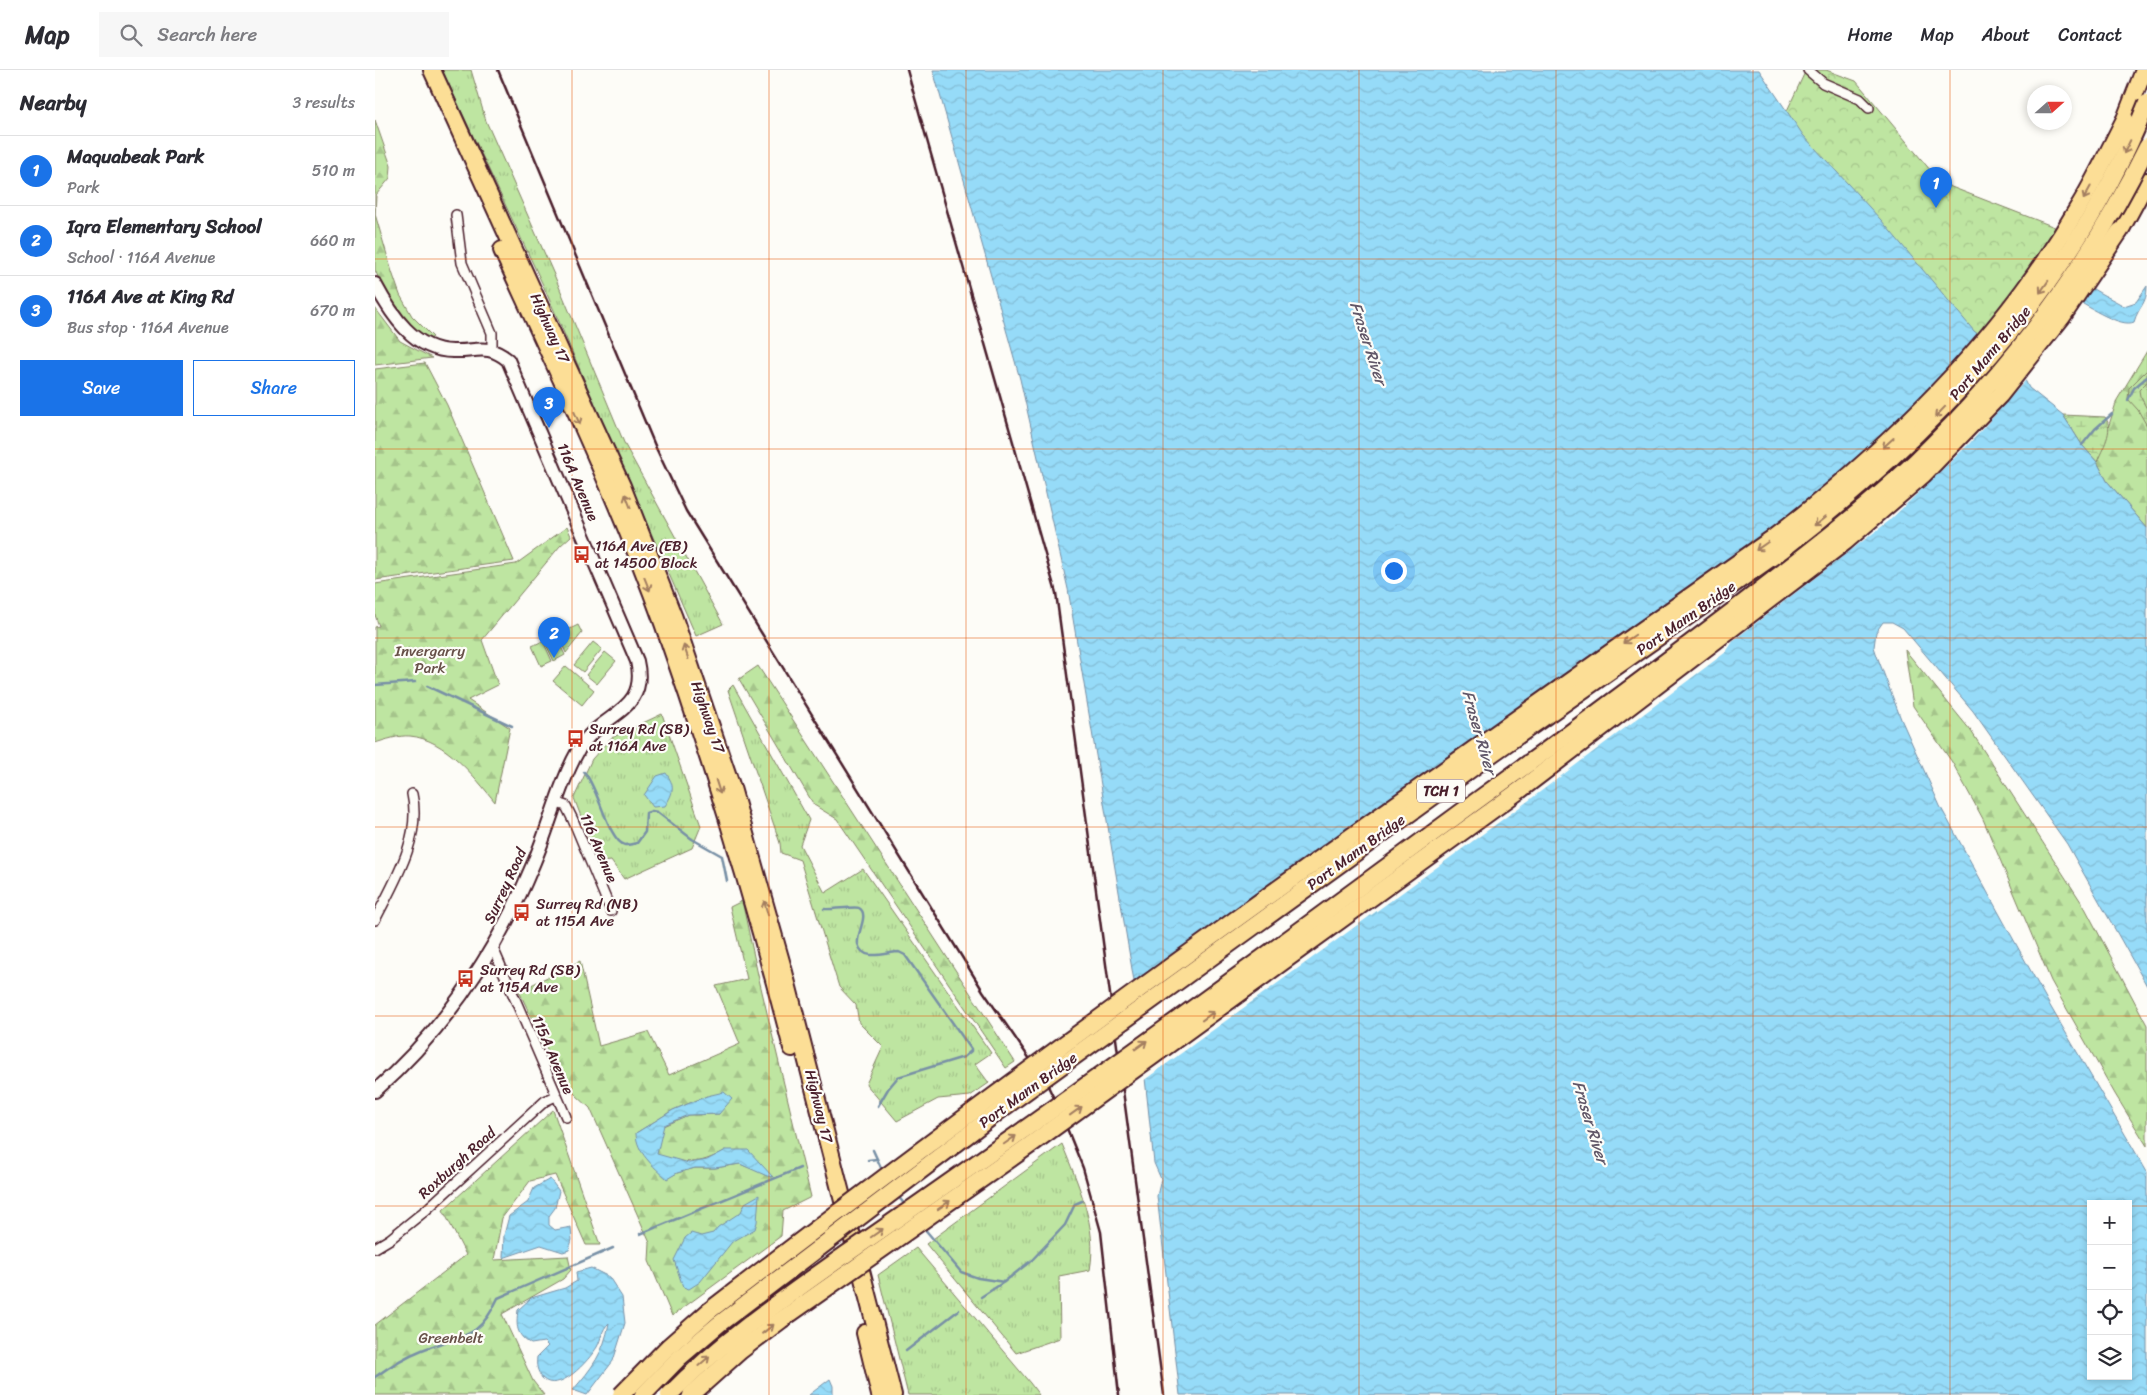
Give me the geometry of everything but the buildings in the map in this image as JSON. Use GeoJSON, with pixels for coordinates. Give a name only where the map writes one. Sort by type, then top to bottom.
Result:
{"type":"FeatureCollection","features":[{"type":"Feature","properties":{"kind":"highway","name":"Highway 17"},"geometry":{"type":"LineString","coordinates":[[421,70],[606,482],[662,621],[720,793],[773,974],[880,1395]]}},
{"type":"Feature","properties":{"kind":"highway","name":"Highway 17"},"geometry":{"type":"LineString","coordinates":[[433,70],[622,486],[677,626],[732,788],[784,972],[893,1395]]}},
{"type":"Feature","properties":{"kind":"highway"},"geometry":{"type":"LineString","coordinates":[[621,1395],[668,1347],[709,1311],[995,1096],[1484,741],[1773,538],[1823,499],[1890,441],[1928,403],[1995,327],[2024,289],[2079,208],[2125,119],[2145,70]]}},
{"type":"Feature","properties":{"kind":"highway","name":"Port Mann Bridge"},"geometry":{"type":"LineString","coordinates":[[643,1395],[679,1358],[719,1324],[1003,1108],[1493,753],[1782,550],[1833,511],[1900,452],[1939,414],[1975,374],[2024,313],[2064,258],[2092,215],[2115,173],[2147,103]]}},
{"type":"Feature","properties":{"kind":"highway","name":"Port Mann Bridge"},"geometry":{"type":"LineString","coordinates":[[669,1395],[724,1344],[771,1307],[1021,1132],[1330,909],[1660,665],[1836,530],[1912,464],[1945,432],[1989,385],[2020,347],[2050,308],[2093,245],[2131,180],[2147,147]]}},
{"type":"Feature","properties":{"kind":"highway"},"geometry":{"type":"LineString","coordinates":[[691,1395],[740,1351],[781,1320],[1030,1145],[1496,807],[1845,542],[1949,450],[2025,364],[2091,276],[2120,230],[2147,181]]}},
{"type":"Feature","properties":{"kind":"street"},"geometry":{"type":"LineString","coordinates":[[1808,70],[1823,82],[1860,100],[1869,108]]}},
{"type":"Feature","properties":{"kind":"street"},"geometry":{"type":"LineString","coordinates":[[375,284],[403,327],[422,341],[451,351],[492,350],[492,333],[462,263],[456,214]]}},
{"type":"Feature","properties":{"kind":"street","name":"116A Avenue"},"geometry":{"type":"LineString","coordinates":[[492,350],[508,360],[513,369],[637,661],[640,683]]}},
{"type":"Feature","properties":{"kind":"street","name":"Surrey Road"},"geometry":{"type":"LineString","coordinates":[[375,1091],[415,1054],[434,1032],[463,994],[493,948],[521,893],[572,762],[587,737],[634,697],[640,683]]}},
{"type":"Feature","properties":{"kind":"street"},"geometry":{"type":"LineString","coordinates":[[375,920],[398,875],[409,843],[415,811],[412,794]]}},
{"type":"Feature","properties":{"kind":"street","name":"116 Avenue"},"geometry":{"type":"LineString","coordinates":[[557,803],[566,806],[611,910]]}},
{"type":"Feature","properties":{"kind":"street","name":"115A Avenue"},"geometry":{"type":"LineString","coordinates":[[493,948],[566,1117]]}},
{"type":"Feature","properties":{"kind":"street","name":"Roxburgh Road"},"geometry":{"type":"LineString","coordinates":[[375,1248],[390,1239],[427,1210],[545,1102],[556,1096]]}},
{"type":"Feature","properties":{"kind":"green space"},"geometry":{"type":"Polygon","coordinates":[[[442,70],[471,70],[486,121],[555,277],[625,445],[723,624],[696,636],[543,285],[442,70]]]}},
{"type":"Feature","properties":{"kind":"green space"},"geometry":{"type":"Polygon","coordinates":[[[1806,70],[1826,70],[1856,81],[1941,183],[2070,233],[1974,345],[1785,115],[1806,70]]]}},
{"type":"Feature","properties":{"kind":"green space"},"geometry":{"type":"Polygon","coordinates":[[[375,120],[391,166],[390,178],[376,195],[375,214],[375,120]]]}},
{"type":"Feature","properties":{"kind":"green space"},"geometry":{"type":"Polygon","coordinates":[[[375,214],[400,295],[412,316],[433,337],[428,340],[406,323],[387,297],[375,270],[375,214]]]}},
{"type":"Feature","properties":{"kind":"green space"},"geometry":{"type":"Polygon","coordinates":[[[375,308],[400,341],[432,358],[375,365],[375,308]]]}},
{"type":"Feature","properties":{"kind":"green space"},"geometry":{"type":"Polygon","coordinates":[[[2147,351],[2147,528],[2107,481],[2097,462],[2117,400],[2147,351]]]}},
{"type":"Feature","properties":{"kind":"green space"},"geometry":{"type":"Polygon","coordinates":[[[425,363],[447,405],[514,561],[375,580],[375,369],[425,363]]]}},
{"type":"Feature","properties":{"kind":"green space"},"geometry":{"type":"Polygon","coordinates":[[[2147,370],[2147,382],[2139,390],[2147,409],[2147,426],[2138,410],[2128,399],[2129,388],[2147,370]]]}},
{"type":"Feature","properties":{"kind":"green space"},"geometry":{"type":"Polygon","coordinates":[[[2063,415],[2105,417],[2108,422],[2108,434],[2097,462],[2082,445],[2063,415]]]}},
{"type":"Feature","properties":{"kind":"green space","name":"Invergarry Park"},"geometry":{"type":"Polygon","coordinates":[[[567,527],[571,536],[560,546],[482,640],[498,685],[468,700],[510,728],[495,802],[469,771],[435,744],[410,736],[392,738],[375,743],[375,627],[379,626],[375,615],[375,584],[516,564],[567,527]]]}},
{"type":"Feature","properties":{"kind":"green space"},"geometry":{"type":"Polygon","coordinates":[[[578,625],[582,633],[566,653],[558,635],[578,625]]]}},
{"type":"Feature","properties":{"kind":"green space"},"geometry":{"type":"Polygon","coordinates":[[[555,635],[565,655],[554,661],[544,640],[555,635]]]}},
{"type":"Feature","properties":{"kind":"green space"},"geometry":{"type":"Polygon","coordinates":[[[543,641],[552,661],[541,666],[532,646],[543,641]]]}},
{"type":"Feature","properties":{"kind":"green space"},"geometry":{"type":"Polygon","coordinates":[[[593,642],[602,649],[583,672],[574,665],[593,642]]]}},
{"type":"Feature","properties":{"kind":"green space"},"geometry":{"type":"Polygon","coordinates":[[[1905,650],[1971,731],[2085,908],[2147,1025],[2147,1146],[2115,1094],[2051,981],[1983,819],[1952,762],[1913,706],[1905,650]]]}},
{"type":"Feature","properties":{"kind":"green space"},"geometry":{"type":"Polygon","coordinates":[[[605,652],[616,661],[597,684],[586,675],[605,652]]]}},
{"type":"Feature","properties":{"kind":"green space"},"geometry":{"type":"Polygon","coordinates":[[[566,666],[594,690],[582,705],[553,681],[566,666]]]}},
{"type":"Feature","properties":{"kind":"green space"},"geometry":{"type":"Polygon","coordinates":[[[758,666],[1015,1062],[1006,1068],[837,819],[814,805],[739,679],[758,666]]]}},
{"type":"Feature","properties":{"kind":"green space"},"geometry":{"type":"Polygon","coordinates":[[[733,685],[809,820],[800,845],[825,893],[863,869],[991,1053],[975,1064],[989,1083],[970,1096],[938,1099],[897,1121],[866,1084],[883,1047],[859,1023],[856,1005],[839,987],[800,860],[781,853],[780,843],[728,690],[733,685]]]}},
{"type":"Feature","properties":{"kind":"green space"},"geometry":{"type":"Polygon","coordinates":[[[662,714],[701,826],[692,848],[624,879],[611,861],[598,862],[574,798],[592,759],[611,738],[662,714]]]}},
{"type":"Feature","properties":{"kind":"green space"},"geometry":{"type":"Polygon","coordinates":[[[742,901],[811,1197],[783,1211],[781,1236],[672,1316],[649,1261],[650,1243],[590,1108],[562,1082],[519,991],[580,961],[599,1046],[648,1032],[669,1075],[740,1044],[716,986],[747,979],[730,907],[742,901]],[[707,1096],[673,1110],[636,1133],[667,1178],[695,1168],[715,1168],[740,1164],[772,1177],[726,1150],[707,1159],[692,1162],[656,1155],[663,1126],[688,1115],[719,1114],[707,1096]]]}},
{"type":"Feature","properties":{"kind":"green space","name":"Greenbelt"},"geometry":{"type":"Polygon","coordinates":[[[553,1110],[600,1245],[586,1245],[555,1175],[530,1181],[502,1218],[494,1260],[568,1256],[571,1270],[563,1279],[502,1314],[533,1381],[544,1395],[375,1395],[375,1325],[466,1255],[443,1210],[553,1110]]]}},
{"type":"Feature","properties":{"kind":"green space"},"geometry":{"type":"Polygon","coordinates":[[[1062,1144],[1080,1190],[1089,1221],[1092,1254],[1090,1270],[1059,1276],[1060,1338],[1016,1353],[926,1244],[1062,1144]]]}},
{"type":"Feature","properties":{"kind":"green space"},"geometry":{"type":"Polygon","coordinates":[[[916,1248],[1039,1395],[908,1395],[878,1275],[916,1248]]]}},
{"type":"Feature","properties":{"kind":"water","name":"Fraser River"},"geometry":{"type":"Polygon","coordinates":[[[933,70],[1759,70],[1803,135],[1881,220],[1974,331],[2019,368],[2029,388],[2063,415],[2082,445],[2097,462],[2107,481],[2147,528],[2147,986],[2067,844],[1973,711],[1903,628],[1892,622],[1883,622],[1876,632],[1874,647],[1901,719],[1940,806],[2049,1004],[2147,1172],[2147,1395],[1180,1395],[1157,1196],[1161,1179],[1154,1163],[1136,993],[1068,589],[1020,379],[933,70]]]}},
{"type":"Feature","properties":{"kind":"water"},"geometry":{"type":"Polygon","coordinates":[[[2085,283],[2099,293],[2124,306],[2136,302],[2147,286],[2147,292],[2134,322],[2121,322],[2113,320],[2076,300],[2085,283]]]}},
{"type":"Feature","properties":{"kind":"water"},"geometry":{"type":"Polygon","coordinates":[[[666,773],[672,785],[670,797],[665,806],[653,807],[644,795],[657,776],[666,773]]]}},
{"type":"Feature","properties":{"kind":"water"},"geometry":{"type":"Polygon","coordinates":[[[724,1092],[732,1099],[719,1114],[688,1115],[664,1125],[657,1154],[689,1163],[707,1160],[726,1150],[748,1150],[773,1177],[740,1164],[715,1168],[695,1168],[677,1173],[667,1179],[651,1164],[642,1152],[636,1133],[673,1110],[707,1096],[724,1092]]]}},
{"type":"Feature","properties":{"kind":"water"},"geometry":{"type":"Polygon","coordinates":[[[550,1179],[559,1191],[555,1208],[549,1216],[549,1225],[555,1230],[571,1227],[572,1240],[569,1250],[563,1252],[541,1245],[503,1258],[504,1235],[509,1216],[528,1202],[534,1188],[550,1179]]]}},
{"type":"Feature","properties":{"kind":"water"},"geometry":{"type":"Polygon","coordinates":[[[759,1195],[755,1229],[732,1242],[700,1282],[689,1289],[683,1287],[674,1260],[685,1238],[691,1233],[701,1236],[713,1233],[718,1227],[741,1212],[745,1203],[759,1195]]]}},
{"type":"Feature","properties":{"kind":"water"},"geometry":{"type":"Polygon","coordinates":[[[591,1268],[609,1277],[622,1297],[625,1323],[613,1361],[587,1395],[573,1390],[596,1360],[604,1343],[609,1323],[603,1331],[597,1347],[581,1367],[565,1379],[549,1382],[542,1378],[537,1363],[537,1357],[548,1346],[544,1342],[531,1344],[526,1341],[518,1330],[517,1321],[518,1310],[531,1298],[565,1288],[577,1281],[576,1272],[591,1268]]]}},
{"type":"Feature","properties":{"kind":"water"},"geometry":{"type":"Polygon","coordinates":[[[830,1379],[833,1386],[833,1395],[809,1395],[830,1379]]]}},
{"type":"Feature","properties":{"kind":"pier"},"geometry":{"type":"Polygon","coordinates":[[[1981,333],[2021,367],[2027,379],[1969,444],[1889,521],[1734,640],[1726,652],[1528,801],[1143,1081],[1132,984],[1479,734],[1680,593],[1682,595],[1812,500],[1923,399],[1981,333]]]}},
{"type":"Feature","properties":{"kind":"waterway"},"geometry":{"type":"LineString","coordinates":[[2128,400],[2134,388],[2147,377]]}},
{"type":"Feature","properties":{"kind":"waterway"},"geometry":{"type":"LineString","coordinates":[[2082,445],[2095,429],[2112,414]]}},
{"type":"Feature","properties":{"kind":"waterway"},"geometry":{"type":"LineString","coordinates":[[375,685],[415,682]]}},
{"type":"Feature","properties":{"kind":"waterway"},"geometry":{"type":"LineString","coordinates":[[427,686],[512,726]]}},
{"type":"Feature","properties":{"kind":"waterway"},"geometry":{"type":"LineString","coordinates":[[584,772],[594,789],[613,834],[619,841],[625,845],[637,843],[645,832],[646,813],[657,812],[692,839],[722,856],[727,881]]}},
{"type":"Feature","properties":{"kind":"waterway"},"geometry":{"type":"LineString","coordinates":[[824,909],[859,908],[863,915],[858,940],[861,950],[870,955],[899,952],[905,955],[971,1049],[964,1057],[898,1077],[878,1106]]}},
{"type":"Feature","properties":{"kind":"waterway"},"geometry":{"type":"LineString","coordinates":[[873,1150],[883,1172]]}},
{"type":"Feature","properties":{"kind":"waterway"},"geometry":{"type":"LineString","coordinates":[[868,1160],[877,1159]]}},
{"type":"Feature","properties":{"kind":"waterway"},"geometry":{"type":"LineString","coordinates":[[640,1234],[800,1168]]}},
{"type":"Feature","properties":{"kind":"waterway"},"geometry":{"type":"LineString","coordinates":[[898,1196],[905,1205]]}},
{"type":"Feature","properties":{"kind":"waterway"},"geometry":{"type":"LineString","coordinates":[[923,1227],[961,1272],[978,1278],[1004,1282],[1032,1260],[1065,1225],[1075,1204],[1082,1201]]}},
{"type":"Feature","properties":{"kind":"waterway"},"geometry":{"type":"LineString","coordinates":[[375,1377],[409,1356],[475,1330],[491,1312],[498,1298],[613,1248]]}},
{"type":"Feature","properties":{"kind":"waterway"},"geometry":{"type":"LineString","coordinates":[[981,1297],[1004,1282]]}},
{"type":"Feature","properties":{"kind":"waterway"},"geometry":{"type":"LineString","coordinates":[[906,1351],[959,1310]]}},
{"type":"Feature","properties":{"kind":"railway"},"geometry":{"type":"LineString","coordinates":[[498,70],[656,448],[686,511],[983,991],[1047,1084],[1060,1111],[1083,1168],[1101,1232],[1119,1395]]}},
{"type":"Feature","properties":{"kind":"railway"},"geometry":{"type":"LineString","coordinates":[[907,70],[1056,593],[1164,1395]]}},
{"type":"Feature","properties":{"kind":"place","name":"Maquabeak Park"},"geometry":{"type":"Point","coordinates":[1936,208]}},
{"type":"Feature","properties":{"kind":"place","name":"116A Ave at King Rd"},"geometry":{"type":"Point","coordinates":[549,428]}},
{"type":"Feature","properties":{"kind":"place","name":"116A Ave (EB) at 14500 Block"},"geometry":{"type":"Point","coordinates":[581,555]}},
{"type":"Feature","properties":{"kind":"place","name":"Iqra Elementary School"},"geometry":{"type":"Point","coordinates":[554,658]}},
{"type":"Feature","properties":{"kind":"place","name":"Surrey Rd (SB) at 116A Ave"},"geometry":{"type":"Point","coordinates":[575,738]}},
{"type":"Feature","properties":{"kind":"place","name":"Surrey Rd (NB) at 115A Ave"},"geometry":{"type":"Point","coordinates":[522,913]}},
{"type":"Feature","properties":{"kind":"place","name":"Surrey Rd (SB) at 115A Ave"},"geometry":{"type":"Point","coordinates":[466,979]}}]}
